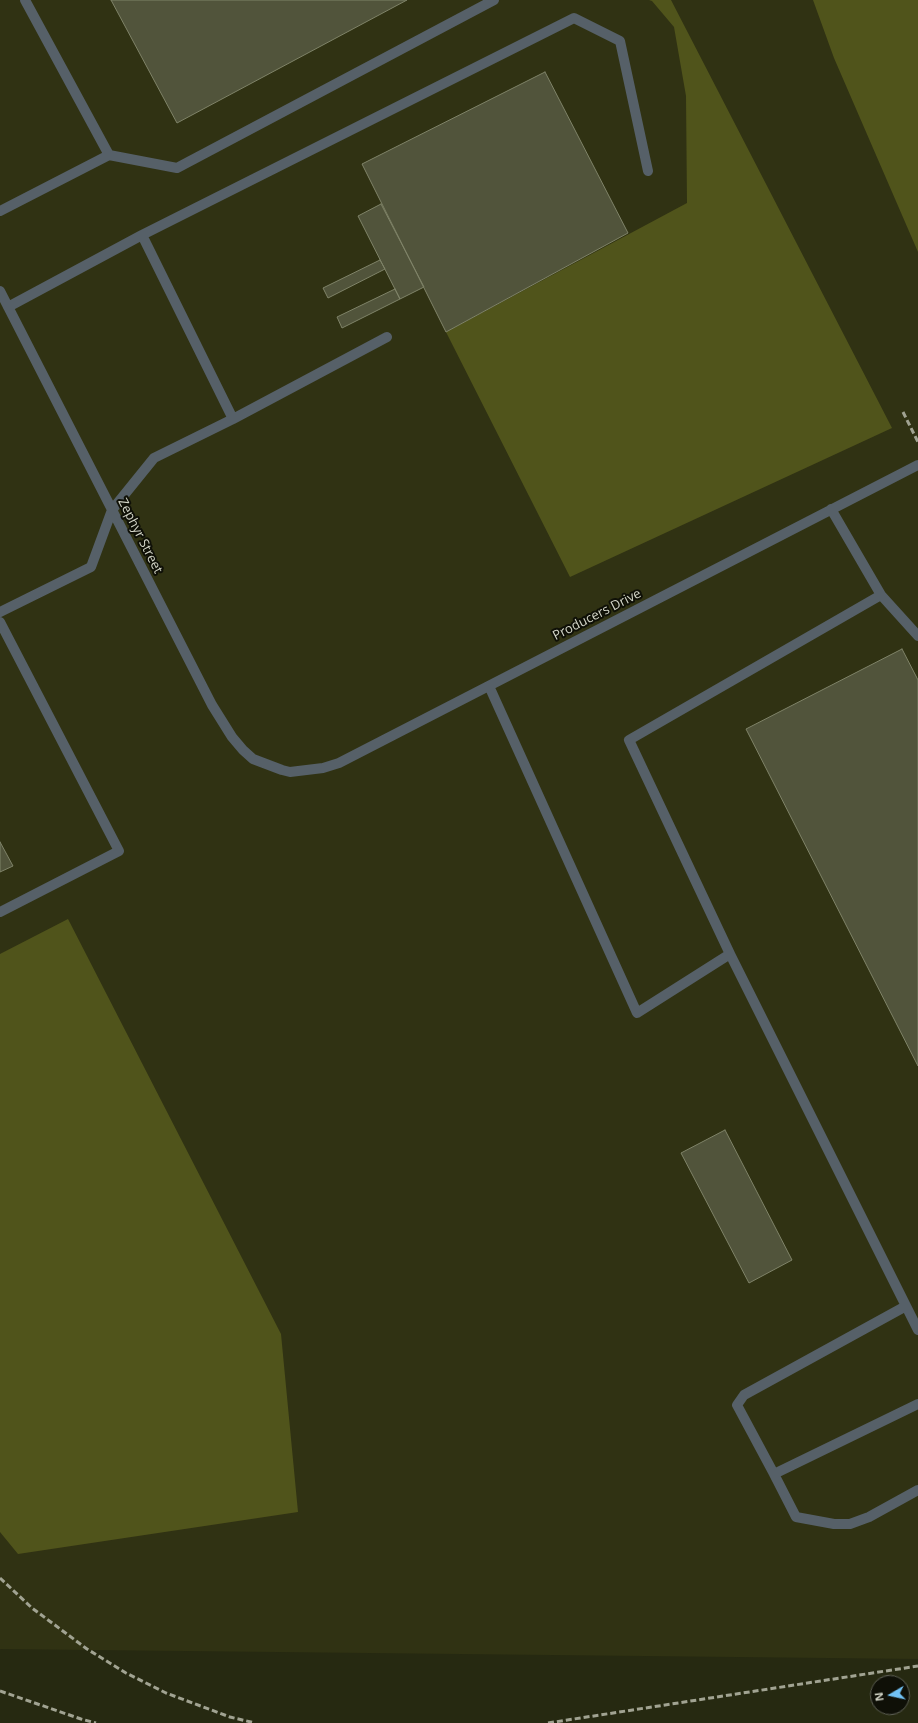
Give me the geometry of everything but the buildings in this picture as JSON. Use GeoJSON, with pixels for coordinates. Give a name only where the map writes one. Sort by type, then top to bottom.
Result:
{"type":"FeatureCollection","features":[{"type":"Feature","properties":{"kind":"street"},"geometry":{"type":"LineString","coordinates":[[26,0],[109,155]]}},
{"type":"Feature","properties":{"kind":"street"},"geometry":{"type":"LineString","coordinates":[[0,211],[109,155],[177,168],[494,0]]}},
{"type":"Feature","properties":{"kind":"street"},"geometry":{"type":"LineString","coordinates":[[8,307],[142,235],[574,18],[620,41],[648,170]]}},
{"type":"Feature","properties":{"kind":"street"},"geometry":{"type":"LineString","coordinates":[[142,235],[233,419]]}},
{"type":"Feature","properties":{"kind":"street","name":"Zephyr Street"},"geometry":{"type":"LineString","coordinates":[[0,291],[212,705],[232,737],[254,759],[282,770]]}},
{"type":"Feature","properties":{"kind":"street"},"geometry":{"type":"LineString","coordinates":[[0,612],[91,567],[112,510],[154,458],[233,419],[387,337]]}},
{"type":"Feature","properties":{"kind":"street","name":"Producers Drive"},"geometry":{"type":"LineString","coordinates":[[282,770],[290,772],[323,768],[339,763],[918,464]]}},
{"type":"Feature","properties":{"kind":"street"},"geometry":{"type":"LineString","coordinates":[[831,509],[881,594],[918,636]]}},
{"type":"Feature","properties":{"kind":"street"},"geometry":{"type":"LineString","coordinates":[[881,594],[629,740],[730,954],[918,1330]]}},
{"type":"Feature","properties":{"kind":"street"},"geometry":{"type":"LineString","coordinates":[[0,622],[119,851],[0,912]]}},
{"type":"Feature","properties":{"kind":"street"},"geometry":{"type":"LineString","coordinates":[[489,686],[637,1013],[730,954]]}},
{"type":"Feature","properties":{"kind":"street"},"geometry":{"type":"LineString","coordinates":[[906,1306],[744,1395],[737,1406],[796,1517],[834,1524],[850,1524],[869,1517],[918,1490]]}},
{"type":"Feature","properties":{"kind":"street"},"geometry":{"type":"LineString","coordinates":[[774,1474],[918,1404]]}},
{"type":"Feature","properties":{"kind":"shaded area"},"geometry":{"type":"Polygon","coordinates":[[[0,0],[918,0],[918,1659],[0,1649],[0,0]]]}},
{"type":"Feature","properties":{"kind":"shaded area"},"geometry":{"type":"Polygon","coordinates":[[[649,0],[671,0],[892,428],[570,577],[446,332],[687,203],[686,96],[674,27],[652,1],[649,0]]]}},
{"type":"Feature","properties":{"kind":"shaded area"},"geometry":{"type":"Polygon","coordinates":[[[813,0],[918,0],[918,252],[834,58],[813,0]]]}},
{"type":"Feature","properties":{"kind":"shaded area"},"geometry":{"type":"Polygon","coordinates":[[[68,919],[281,1334],[298,1512],[18,1554],[0,1532],[0,954],[68,919]]]}},
{"type":"Feature","properties":{"kind":"railway"},"geometry":{"type":"LineString","coordinates":[[903,412],[918,442]]}},
{"type":"Feature","properties":{"kind":"railway"},"geometry":{"type":"LineString","coordinates":[[0,1578],[32,1608],[87,1649],[126,1673],[166,1693],[230,1717],[255,1723]]}},
{"type":"Feature","properties":{"kind":"railway"},"geometry":{"type":"LineString","coordinates":[[548,1723],[918,1666]]}},
{"type":"Feature","properties":{"kind":"railway"},"geometry":{"type":"LineString","coordinates":[[0,1691],[96,1723]]}}]}
